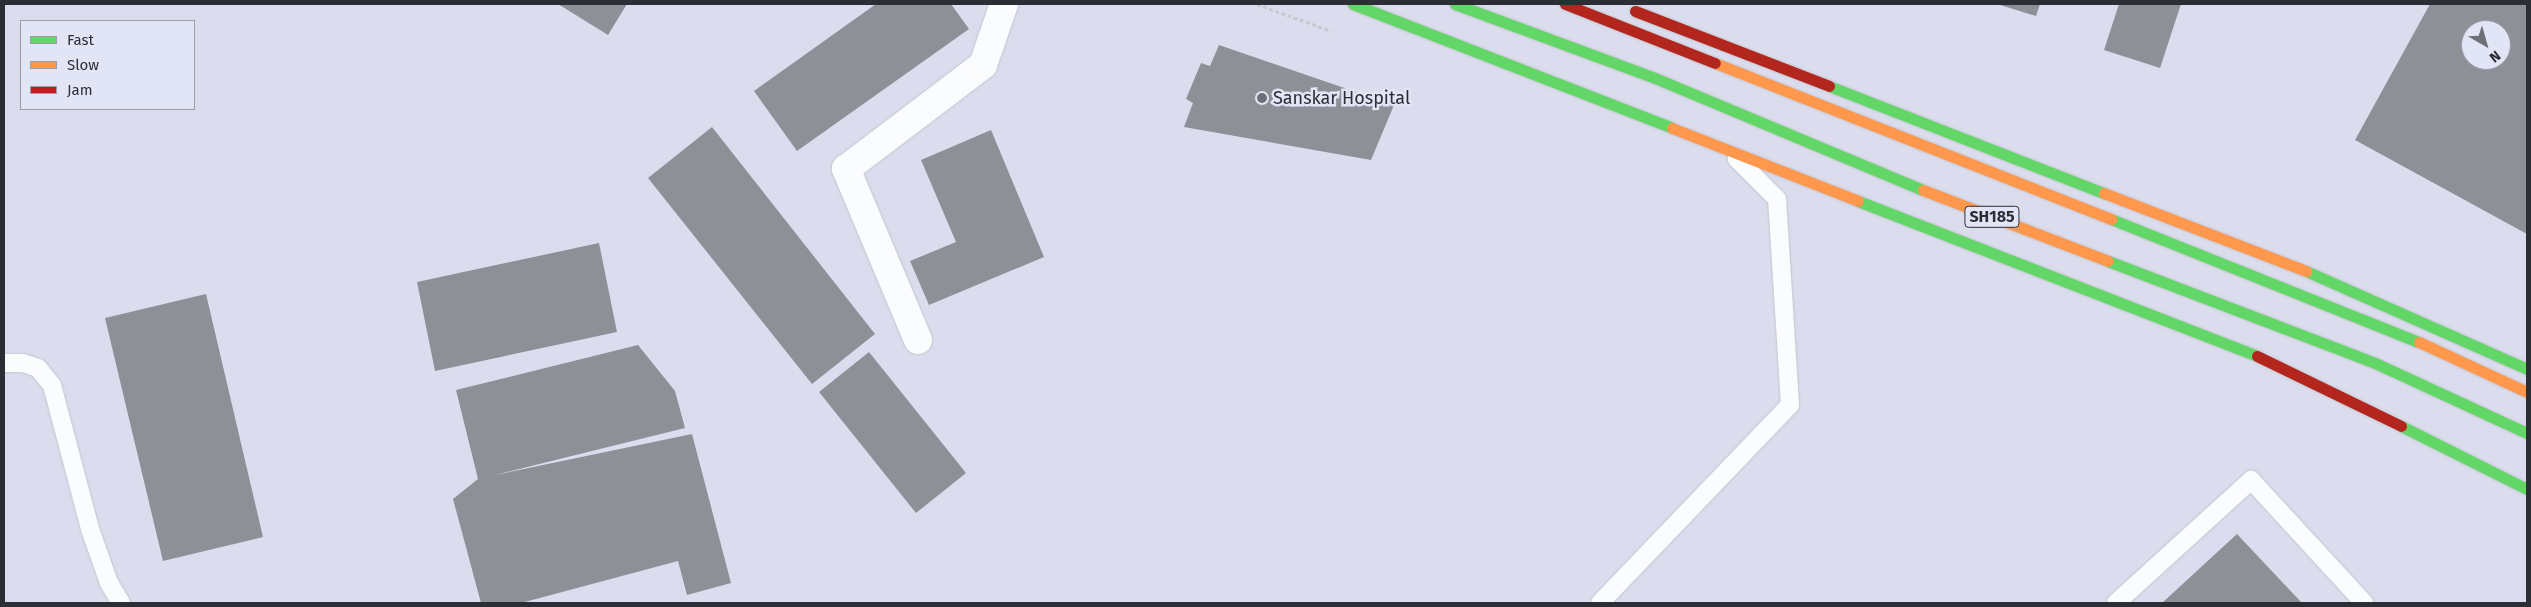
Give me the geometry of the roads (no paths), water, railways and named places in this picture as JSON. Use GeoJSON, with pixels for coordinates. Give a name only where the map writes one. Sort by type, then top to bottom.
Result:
{"type":"FeatureCollection","features":[{"type":"Feature","properties":{"kind":"main road"},"geometry":{"type":"LineString","coordinates":[[1353,4],[1726,147],[2284,367],[2527,489]]}},
{"type":"Feature","properties":{"kind":"main road","name":"SH185"},"geometry":{"type":"LineString","coordinates":[[1455,4],[1654,78],[1894,179],[2373,362],[2527,433]]}},
{"type":"Feature","properties":{"kind":"main road","name":"SH185"},"geometry":{"type":"LineString","coordinates":[[1565,4],[2317,300],[2414,340],[2527,392]]}},
{"type":"Feature","properties":{"kind":"main road"},"geometry":{"type":"LineString","coordinates":[[1624,7],[2321,277],[2527,369]]}},
{"type":"Feature","properties":{"kind":"street"},"geometry":{"type":"LineString","coordinates":[[918,340],[846,169],[983,65],[1004,4]]}},
{"type":"Feature","properties":{"kind":"lane"},"geometry":{"type":"LineString","coordinates":[[1600,603],[1790,405],[1776,199],[1726,147]]}},
{"type":"Feature","properties":{"kind":"lane"},"geometry":{"type":"LineString","coordinates":[[4,363],[23,363],[38,368],[52,385],[90,529],[109,583],[121,603]]}},
{"type":"Feature","properties":{"kind":"lane"},"geometry":{"type":"LineString","coordinates":[[2116,603],[2251,480],[2364,603]]}},
{"type":"Feature","properties":{"kind":"place","name":"Sanskar Hospital"},"geometry":{"type":"Point","coordinates":[1262,98]}}]}
